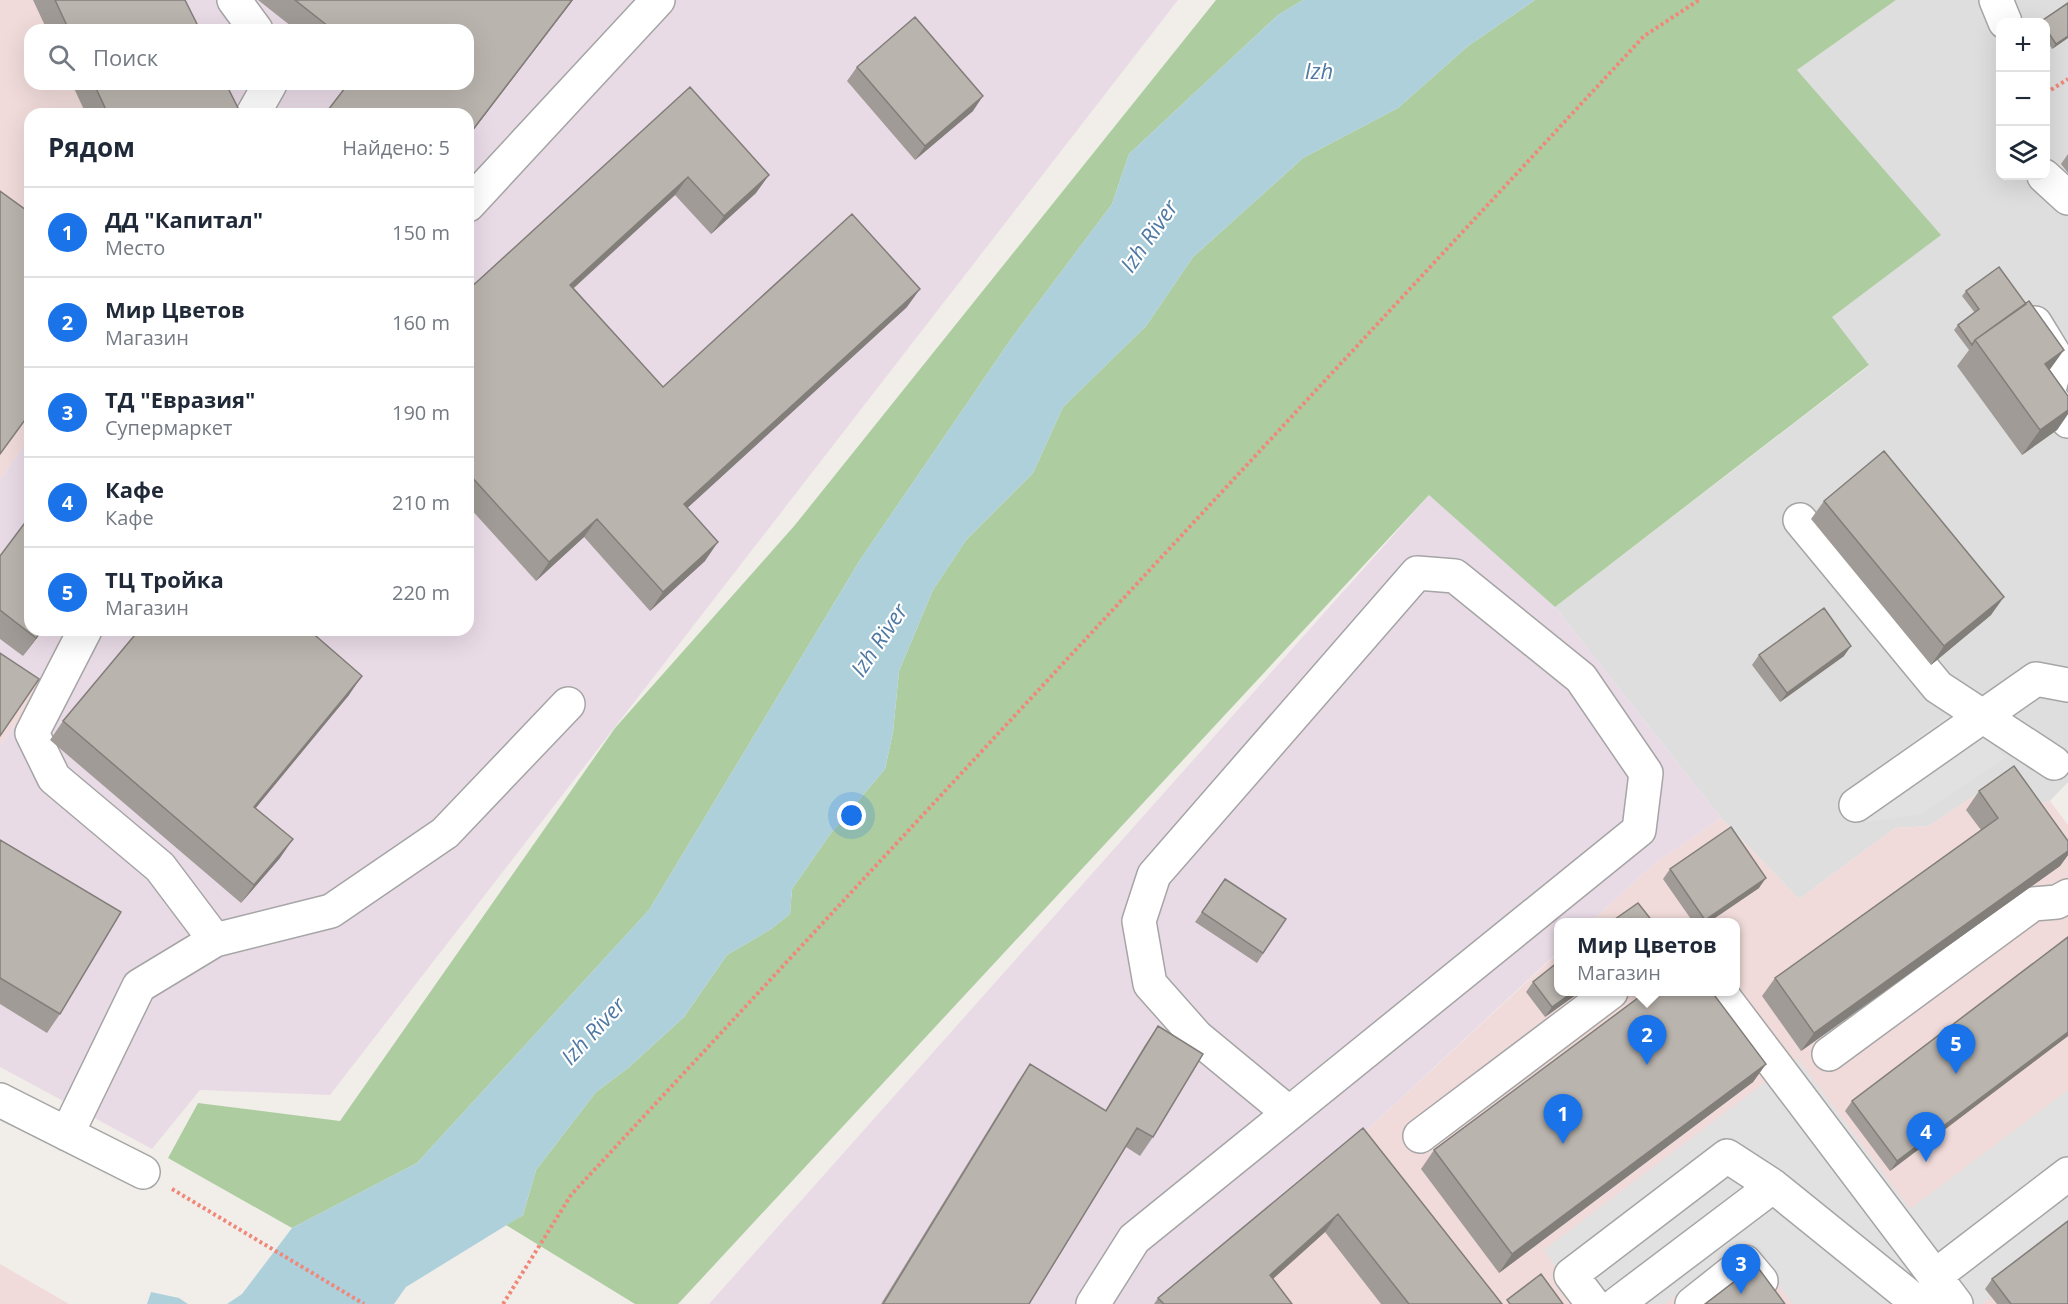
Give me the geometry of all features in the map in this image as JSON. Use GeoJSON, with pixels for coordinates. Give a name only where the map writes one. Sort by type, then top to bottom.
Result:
{"type":"FeatureCollection","features":[{"type":"Feature","properties":{"kind":"lane"},"geometry":{"type":"LineString","coordinates":[[234,0],[252,24]]}},
{"type":"Feature","properties":{"kind":"lane"},"geometry":{"type":"LineString","coordinates":[[474,199],[658,0]]}},
{"type":"Feature","properties":{"kind":"lane"},"geometry":{"type":"LineString","coordinates":[[1996,0],[2003,18]]}},
{"type":"Feature","properties":{"kind":"lane"},"geometry":{"type":"LineString","coordinates":[[256,108],[267,90]]}},
{"type":"Feature","properties":{"kind":"lane"},"geometry":{"type":"LineString","coordinates":[[2048,180],[2068,198]]}},
{"type":"Feature","properties":{"kind":"lane"},"geometry":{"type":"LineString","coordinates":[[2023,302],[2057,359],[2048,394],[2068,422]]}},
{"type":"Feature","properties":{"kind":"lane"},"geometry":{"type":"LineString","coordinates":[[1800,520],[1938,687],[2063,762]]}},
{"type":"Feature","properties":{"kind":"lane"},"geometry":{"type":"LineString","coordinates":[[1093,1304],[1134,1239],[1639,830],[1646,773],[1581,678],[1455,576],[1417,573],[1154,875],[1139,921],[1150,984],[1197,1037],[1289,1113]]}},
{"type":"Feature","properties":{"kind":"lane"},"geometry":{"type":"LineString","coordinates":[[82,636],[32,733],[54,778],[160,867],[215,940]]}},
{"type":"Feature","properties":{"kind":"lane"},"geometry":{"type":"LineString","coordinates":[[1856,805],[2036,679],[2068,685]]}},
{"type":"Feature","properties":{"kind":"lane"},"geometry":{"type":"LineString","coordinates":[[67,1134],[139,986],[215,940],[331,911],[445,833],[568,704]]}},
{"type":"Feature","properties":{"kind":"lane"},"geometry":{"type":"LineString","coordinates":[[1829,1054],[2033,904],[2057,902],[2068,896]]}},
{"type":"Feature","properties":{"kind":"lane"},"geometry":{"type":"LineString","coordinates":[[1420,1136],[1606,996]]}},
{"type":"Feature","properties":{"kind":"lane"},"geometry":{"type":"LineString","coordinates":[[1723,996],[1956,1304]]}},
{"type":"Feature","properties":{"kind":"lane"},"geometry":{"type":"LineString","coordinates":[[0,1100],[143,1172]]}},
{"type":"Feature","properties":{"kind":"lane"},"geometry":{"type":"LineString","coordinates":[[1593,1304],[1571,1275],[1727,1156],[1773,1186],[1919,1304]]}},
{"type":"Feature","properties":{"kind":"lane"},"geometry":{"type":"LineString","coordinates":[[1935,1276],[2068,1174]]}},
{"type":"Feature","properties":{"kind":"lane"},"geometry":{"type":"LineString","coordinates":[[1617,1304],[1773,1186]]}},
{"type":"Feature","properties":{"kind":"lane"},"geometry":{"type":"LineString","coordinates":[[1692,1304],[1745,1262],[1761,1281]]}},
{"type":"Feature","properties":{"kind":"path"},"geometry":{"type":"LineString","coordinates":[[503,1304],[579,1186],[1644,36],[1699,0]]}},
{"type":"Feature","properties":{"kind":"path"},"geometry":{"type":"LineString","coordinates":[[2050,90],[2068,79]]}},
{"type":"Feature","properties":{"kind":"path"},"geometry":{"type":"LineString","coordinates":[[143,1172],[364,1304]]}},
{"type":"Feature","properties":{"kind":"shaded area"},"geometry":{"type":"Polygon","coordinates":[[[0,0],[181,0],[192,24],[24,24],[24,90],[222,90],[230,108],[24,108],[24,445],[0,479],[0,0]]]}},
{"type":"Feature","properties":{"kind":"shaded area"},"geometry":{"type":"Polygon","coordinates":[[[181,0],[1178,0],[330,1095],[200,1090],[152,1149],[0,1067],[0,746],[40,689],[0,660],[0,479],[24,445],[24,636],[474,636],[474,108],[230,108],[222,90],[474,90],[474,24],[192,24],[181,0]]]}},
{"type":"Feature","properties":{"kind":"shaded area"},"geometry":{"type":"Polygon","coordinates":[[[1896,0],[2068,0],[2068,782],[2050,801],[2023,808],[2001,778],[1929,826],[1895,828],[1799,899],[1721,818],[1555,607],[1869,366],[1831,317],[1940,235],[1797,70],[1896,0]]]}},
{"type":"Feature","properties":{"kind":"shaded area"},"geometry":{"type":"Polygon","coordinates":[[[1430,494],[1555,607],[1721,818],[1654,864],[1595,918],[1554,918],[1554,956],[1350,1146],[1160,1304],[709,1304],[1430,494]]]}},
{"type":"Feature","properties":{"kind":"shaded area"},"geometry":{"type":"Polygon","coordinates":[[[0,660],[40,689],[0,746],[0,660]]]}},
{"type":"Feature","properties":{"kind":"shaded area"},"geometry":{"type":"Polygon","coordinates":[[[1955,710],[2006,757],[1919,815],[1866,822],[1841,795],[1955,710]]]}},
{"type":"Feature","properties":{"kind":"shaded area"},"geometry":{"type":"Polygon","coordinates":[[[2001,778],[2023,808],[2050,801],[2068,825],[2068,1304],[1160,1304],[1350,1146],[1554,957],[1554,996],[1740,996],[1740,918],[1595,918],[1654,864],[1721,818],[1799,899],[1895,828],[1929,826],[2001,778]]]}},
{"type":"Feature","properties":{"kind":"shaded area"},"geometry":{"type":"Polygon","coordinates":[[[1797,1058],[1910,1209],[2068,1090],[2068,1240],[1982,1304],[1793,1304],[1746,1242],[1665,1304],[1582,1304],[1544,1250],[1797,1058]]]}},
{"type":"Feature","properties":{"kind":"shaded area"},"geometry":{"type":"Polygon","coordinates":[[[0,1264],[69,1304],[0,1304],[0,1264]]]}},
{"type":"Feature","properties":{"kind":"green space"},"geometry":{"type":"Polygon","coordinates":[[[1216,0],[1303,0],[1278,15],[1129,154],[1112,204],[1011,339],[860,560],[649,910],[417,1163],[292,1228],[168,1158],[198,1103],[340,1121],[615,728],[795,525],[1216,0]]]}},
{"type":"Feature","properties":{"kind":"green space"},"geometry":{"type":"Polygon","coordinates":[[[1535,0],[1896,0],[1797,70],[1941,235],[1832,317],[1869,365],[1555,607],[1429,495],[678,1304],[635,1304],[506,1225],[523,1215],[536,1170],[596,1092],[628,1068],[684,1017],[727,955],[771,929],[790,914],[792,889],[831,833],[885,769],[893,732],[899,671],[933,590],[966,540],[1033,473],[1063,407],[1146,326],[1193,257],[1303,158],[1398,108],[1468,46],[1535,0]]]}},
{"type":"Feature","properties":{"kind":"water","name":"Izh"},"geometry":{"type":"Polygon","coordinates":[[[1303,0],[1535,0],[1468,46],[1398,108],[1303,158],[1193,257],[1146,326],[1063,407],[1033,473],[966,540],[933,590],[899,671],[893,732],[885,769],[831,833],[792,889],[790,914],[771,929],[727,955],[684,1017],[628,1068],[596,1092],[536,1170],[523,1215],[406,1287],[394,1304],[227,1304],[242,1294],[292,1228],[417,1163],[649,910],[860,560],[1011,339],[1112,204],[1129,154],[1278,15],[1303,0]]]}},
{"type":"Feature","properties":{"kind":"water"},"geometry":{"type":"Polygon","coordinates":[[[151,1292],[179,1298],[188,1304],[147,1304],[151,1292]]]}},
{"type":"Feature","properties":{"kind":"building"},"geometry":{"type":"Polygon","coordinates":[[[55,0],[185,0],[197,24],[66,24],[55,0]]]}},
{"type":"Feature","properties":{"kind":"building"},"geometry":{"type":"Polygon","coordinates":[[[295,0],[572,0],[474,128],[474,108],[330,108],[343,90],[474,90],[474,24],[325,24],[295,0]]]}},
{"type":"Feature","properties":{"kind":"building"},"geometry":{"type":"Polygon","coordinates":[[[2068,3],[2068,36],[2056,44],[2050,35],[2050,18],[2046,18],[2068,3]]]}},
{"type":"Feature","properties":{"kind":"building"},"geometry":{"type":"Polygon","coordinates":[[[915,17],[983,96],[925,146],[857,67],[915,17]]]}},
{"type":"Feature","properties":{"kind":"building"},"geometry":{"type":"Polygon","coordinates":[[[690,87],[769,175],[724,216],[688,177],[570,285],[663,387],[852,214],[920,289],[684,504],[718,542],[663,592],[597,519],[549,562],[474,480],[474,285],[690,87]]]}},
{"type":"Feature","properties":{"kind":"building"},"geometry":{"type":"Polygon","coordinates":[[[97,90],[229,90],[238,108],[105,108],[97,90]]]}},
{"type":"Feature","properties":{"kind":"building"},"geometry":{"type":"Polygon","coordinates":[[[0,191],[24,209],[24,421],[0,454],[0,191]]]}},
{"type":"Feature","properties":{"kind":"building"},"geometry":{"type":"Polygon","coordinates":[[[1999,267],[2026,304],[1975,340],[1972,345],[1958,325],[1979,309],[1966,291],[1999,267]]]}},
{"type":"Feature","properties":{"kind":"building"},"geometry":{"type":"Polygon","coordinates":[[[2029,301],[2064,350],[2045,364],[2068,396],[2068,410],[2040,430],[1975,340],[2029,301]]]}},
{"type":"Feature","properties":{"kind":"building"},"geometry":{"type":"Polygon","coordinates":[[[1884,451],[2004,597],[1944,646],[1824,501],[1884,451]]]}},
{"type":"Feature","properties":{"kind":"building"},"geometry":{"type":"Polygon","coordinates":[[[24,524],[24,629],[0,610],[0,556],[24,524]]]}},
{"type":"Feature","properties":{"kind":"building"},"geometry":{"type":"Polygon","coordinates":[[[1824,608],[1851,646],[1787,693],[1759,655],[1824,608]]]}},
{"type":"Feature","properties":{"kind":"building"},"geometry":{"type":"Polygon","coordinates":[[[134,636],[316,636],[362,676],[254,807],[293,839],[254,885],[63,721],[134,636]]]}},
{"type":"Feature","properties":{"kind":"building"},"geometry":{"type":"Polygon","coordinates":[[[0,653],[39,679],[0,736],[0,653]]]}},
{"type":"Feature","properties":{"kind":"building"},"geometry":{"type":"Polygon","coordinates":[[[2014,766],[2068,841],[2068,851],[1814,1033],[1775,978],[1998,818],[1979,791],[2014,766]]]}},
{"type":"Feature","properties":{"kind":"building"},"geometry":{"type":"Polygon","coordinates":[[[1731,827],[1766,878],[1708,918],[1704,918],[1670,869],[1731,827]]]}},
{"type":"Feature","properties":{"kind":"building"},"geometry":{"type":"Polygon","coordinates":[[[0,840],[121,912],[60,1014],[0,978],[0,840]]]}},
{"type":"Feature","properties":{"kind":"building"},"geometry":{"type":"Polygon","coordinates":[[[1225,879],[1286,919],[1263,953],[1202,912],[1225,879]]]}},
{"type":"Feature","properties":{"kind":"building"},"geometry":{"type":"Polygon","coordinates":[[[1638,903],[1650,918],[1617,918],[1638,903]]]}},
{"type":"Feature","properties":{"kind":"building"},"geometry":{"type":"Polygon","coordinates":[[[2068,937],[2068,1032],[1897,1161],[1852,1101],[2068,937]]]}},
{"type":"Feature","properties":{"kind":"building"},"geometry":{"type":"Polygon","coordinates":[[[1554,965],[1554,996],[1567,996],[1552,1007],[1533,982],[1554,965]]]}},
{"type":"Feature","properties":{"kind":"building"},"geometry":{"type":"Polygon","coordinates":[[[1641,996],[1715,996],[1766,1064],[1512,1254],[1434,1150],[1641,996]]]}},
{"type":"Feature","properties":{"kind":"building"},"geometry":{"type":"Polygon","coordinates":[[[1158,1026],[1203,1054],[1153,1137],[1137,1128],[1029,1304],[883,1304],[1030,1064],[1106,1111],[1158,1026]]]}},
{"type":"Feature","properties":{"kind":"building"},"geometry":{"type":"Polygon","coordinates":[[[1363,1128],[1502,1304],[1409,1304],[1338,1214],[1270,1275],[1292,1304],[1164,1304],[1158,1298],[1363,1128]]]}},
{"type":"Feature","properties":{"kind":"building"},"geometry":{"type":"Polygon","coordinates":[[[2068,1221],[2068,1304],[2011,1304],[1992,1279],[2068,1221]]]}},
{"type":"Feature","properties":{"kind":"building"},"geometry":{"type":"Polygon","coordinates":[[[1756,1265],[1785,1304],[1705,1304],[1756,1265]]]}},
{"type":"Feature","properties":{"kind":"building"},"geometry":{"type":"Polygon","coordinates":[[[1541,1274],[1563,1304],[1510,1304],[1507,1300],[1541,1274]]]}},
{"type":"Feature","properties":{"kind":"place","name":"Мир Цветов"},"geometry":{"type":"Point","coordinates":[1647,1065]}},
{"type":"Feature","properties":{"kind":"place","name":"ТЦ Тройка"},"geometry":{"type":"Point","coordinates":[1956,1074]}},
{"type":"Feature","properties":{"kind":"place","name":"ДД \"Капитал\""},"geometry":{"type":"Point","coordinates":[1563,1144]}},
{"type":"Feature","properties":{"kind":"place","name":"Кафе"},"geometry":{"type":"Point","coordinates":[1926,1162]}},
{"type":"Feature","properties":{"kind":"place","name":"ТД \"Евразия\""},"geometry":{"type":"Point","coordinates":[1741,1294]}},
{"type":"Feature","properties":{"kind":"water label","name":"Izh River"},"geometry":{"type":"Point","coordinates":[1149,236]}},
{"type":"Feature","properties":{"kind":"water label","name":"Izh River"},"geometry":{"type":"Point","coordinates":[879,640]}},
{"type":"Feature","properties":{"kind":"water label","name":"Izh River"},"geometry":{"type":"Point","coordinates":[593,1031]}}]}
